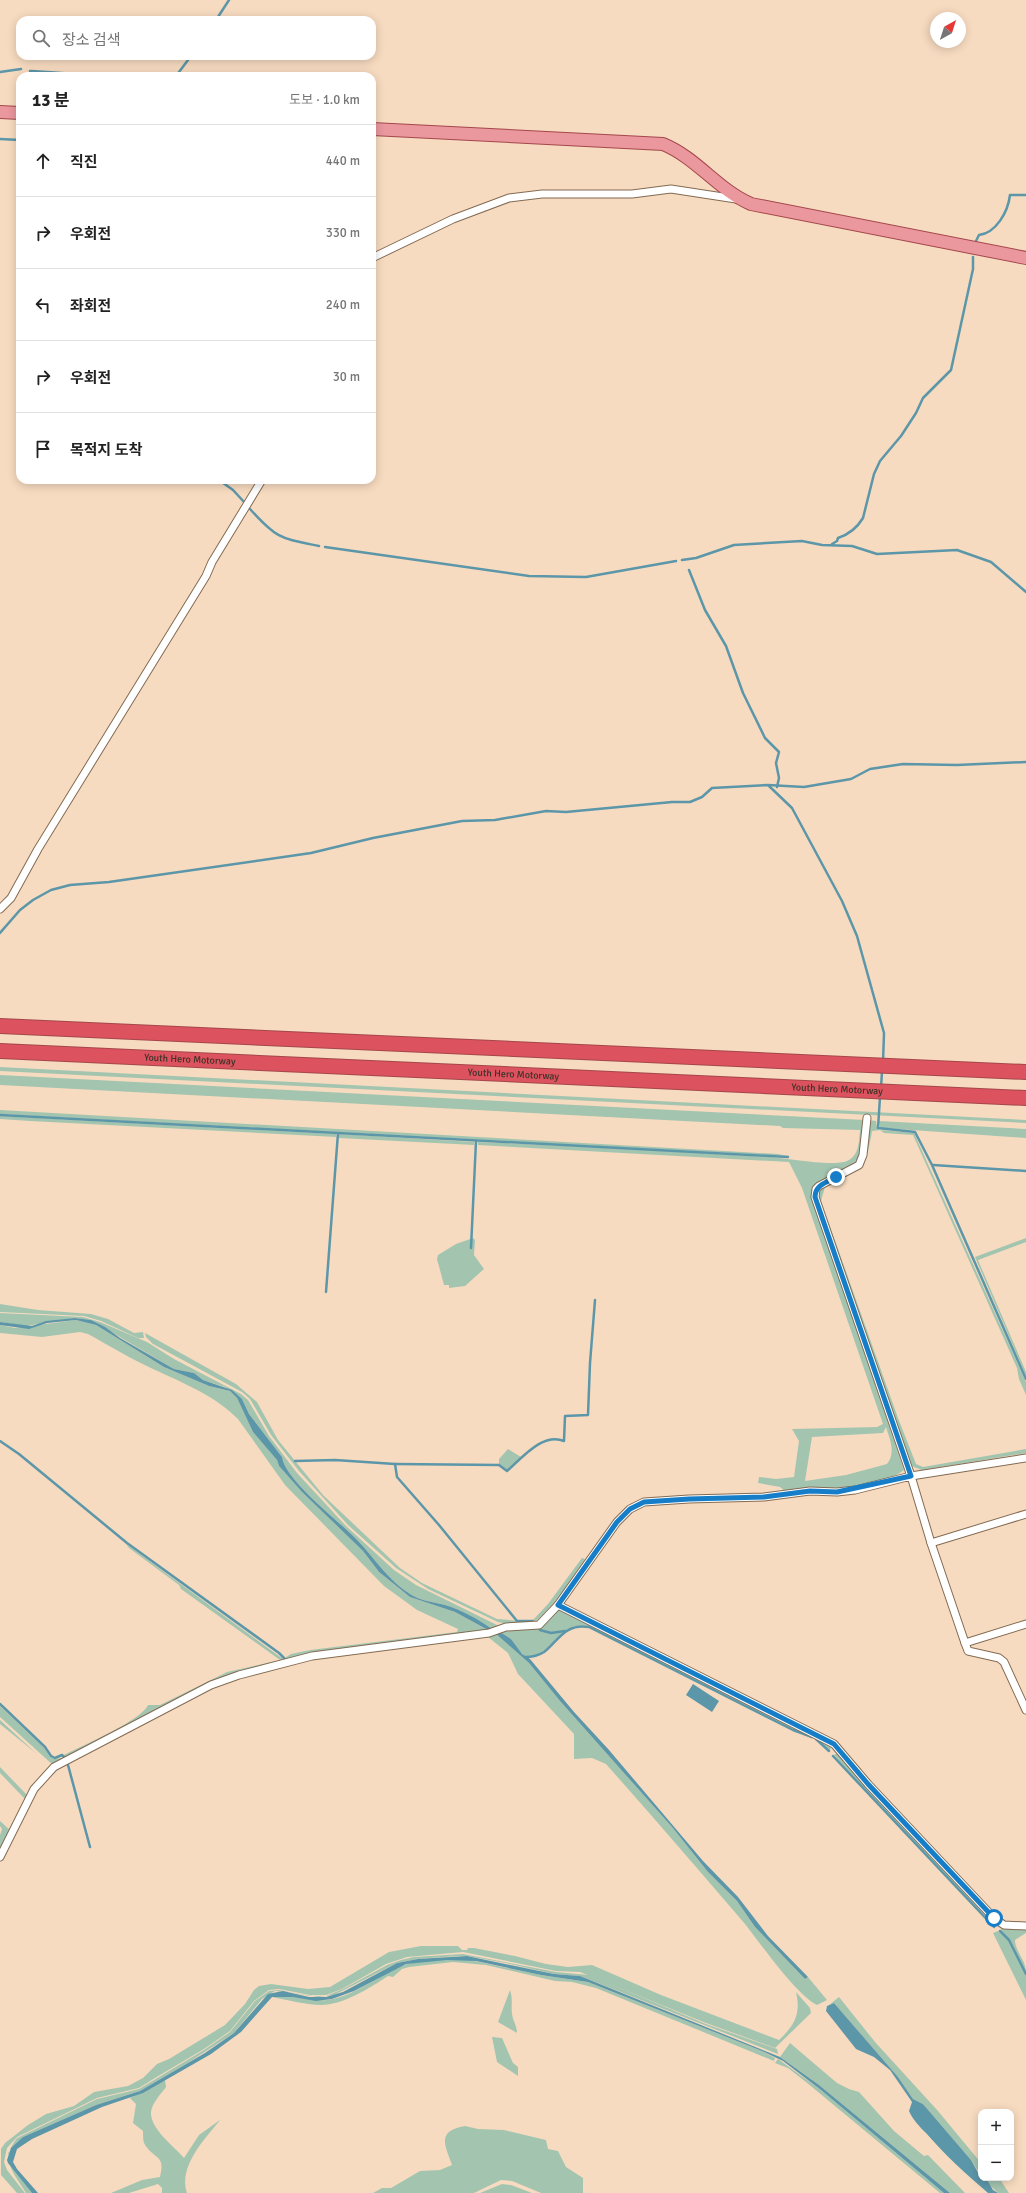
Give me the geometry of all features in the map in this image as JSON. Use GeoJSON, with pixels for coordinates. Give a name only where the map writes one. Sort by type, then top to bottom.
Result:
{"type":"FeatureCollection","features":[{"type":"Feature","properties":{"kind":"highway"},"geometry":{"type":"LineString","coordinates":[[0,1026],[1026,1072]]}},
{"type":"Feature","properties":{"kind":"highway","name":"Youth Hero Motorway"},"geometry":{"type":"LineString","coordinates":[[0,1051],[1026,1098]]}},
{"type":"Feature","properties":{"kind":"main road"},"geometry":{"type":"LineString","coordinates":[[0,112],[16,113]]}},
{"type":"Feature","properties":{"kind":"main road"},"geometry":{"type":"LineString","coordinates":[[376,129],[663,144],[680,153],[739,199],[751,204],[1026,258]]}},
{"type":"Feature","properties":{"kind":"street"},"geometry":{"type":"LineString","coordinates":[[376,256],[453,218],[509,198],[542,194],[632,194],[671,189],[739,199]]}},
{"type":"Feature","properties":{"kind":"street"},"geometry":{"type":"LineString","coordinates":[[0,909],[11,898],[38,849],[206,576],[212,562],[260,484]]}},
{"type":"Feature","properties":{"kind":"street"},"geometry":{"type":"LineString","coordinates":[[867,1118],[863,1155],[859,1165],[819,1186],[816,1189],[815,1197],[911,1476],[931,1543],[965,1643],[968,1650],[999,1658],[1004,1662],[1026,1710]]}},
{"type":"Feature","properties":{"kind":"street"},"geometry":{"type":"LineString","coordinates":[[0,1857],[34,1789],[54,1767],[211,1685],[239,1675],[312,1656],[489,1633],[506,1626],[538,1625],[558,1605],[617,1522],[630,1509],[644,1502],[764,1497],[810,1491],[837,1492],[911,1476],[1026,1458]]}},
{"type":"Feature","properties":{"kind":"street"},"geometry":{"type":"LineString","coordinates":[[931,1543],[1026,1514]]}},
{"type":"Feature","properties":{"kind":"street"},"geometry":{"type":"LineString","coordinates":[[558,1605],[834,1744],[868,1784],[994,1918],[1004,1925],[1026,1926]]}},
{"type":"Feature","properties":{"kind":"street"},"geometry":{"type":"LineString","coordinates":[[965,1643],[1026,1624]]}},
{"type":"Feature","properties":{"kind":"green space"},"geometry":{"type":"Polygon","coordinates":[[[0,1067],[1026,1120],[1026,1123],[0,1071],[0,1067]]]}},
{"type":"Feature","properties":{"kind":"green space"},"geometry":{"type":"Polygon","coordinates":[[[0,1075],[865,1120],[861,1152],[858,1160],[813,1188],[812,1196],[904,1470],[893,1477],[880,1482],[848,1488],[786,1492],[780,1487],[758,1483],[759,1477],[776,1479],[794,1477],[799,1441],[792,1429],[877,1427],[883,1424],[802,1188],[789,1162],[478,1145],[478,1142],[624,1149],[769,1157],[809,1162],[840,1163],[851,1159],[854,1156],[858,1148],[860,1130],[783,1128],[780,1126],[0,1085],[0,1075]],[[886,1427],[883,1433],[812,1437],[805,1481],[846,1475],[887,1464],[892,1450],[886,1427]]]}},
{"type":"Feature","properties":{"kind":"green space"},"geometry":{"type":"Polygon","coordinates":[[[0,1110],[778,1154],[789,1156],[0,1114],[0,1110]]]}},
{"type":"Feature","properties":{"kind":"green space"},"geometry":{"type":"Polygon","coordinates":[[[0,1116],[336,1134],[336,1137],[30,1121],[0,1119],[0,1116]]]}},
{"type":"Feature","properties":{"kind":"green space"},"geometry":{"type":"Polygon","coordinates":[[[868,1120],[876,1121],[877,1127],[880,1130],[872,1131],[863,1163],[859,1168],[853,1172],[825,1187],[821,1201],[898,1418],[916,1464],[923,1467],[1026,1449],[1026,1453],[922,1470],[911,1466],[818,1196],[822,1188],[860,1166],[868,1120]]]}},
{"type":"Feature","properties":{"kind":"green space"},"geometry":{"type":"Polygon","coordinates":[[[879,1121],[1026,1129],[1026,1138],[883,1128],[880,1127],[879,1121]]]}},
{"type":"Feature","properties":{"kind":"green space"},"geometry":{"type":"Polygon","coordinates":[[[880,1130],[914,1133],[1026,1382],[1026,1395],[1019,1379],[1017,1368],[913,1135],[884,1133],[880,1130]]]}},
{"type":"Feature","properties":{"kind":"green space"},"geometry":{"type":"Polygon","coordinates":[[[339,1134],[474,1142],[474,1145],[339,1138],[339,1134]]]}},
{"type":"Feature","properties":{"kind":"green space"},"geometry":{"type":"Polygon","coordinates":[[[473,1238],[475,1240],[474,1255],[484,1269],[465,1286],[449,1288],[449,1285],[444,1285],[437,1259],[438,1255],[456,1244],[473,1238]]]}},
{"type":"Feature","properties":{"kind":"green space"},"geometry":{"type":"Polygon","coordinates":[[[1026,1238],[1026,1242],[978,1260],[1026,1372],[1026,1376],[975,1257],[1026,1238]]]}},
{"type":"Feature","properties":{"kind":"green space"},"geometry":{"type":"Polygon","coordinates":[[[0,1304],[38,1310],[91,1314],[108,1319],[134,1333],[143,1332],[144,1338],[138,1338],[101,1321],[84,1316],[0,1312],[0,1304]]]}},
{"type":"Feature","properties":{"kind":"green space"},"geometry":{"type":"Polygon","coordinates":[[[0,1313],[83,1317],[100,1322],[147,1342],[174,1359],[241,1394],[248,1400],[269,1436],[297,1473],[346,1526],[394,1570],[416,1585],[499,1626],[492,1629],[458,1609],[418,1598],[402,1589],[351,1534],[303,1490],[286,1467],[282,1457],[249,1414],[242,1399],[225,1387],[203,1380],[194,1373],[174,1369],[91,1320],[75,1318],[26,1326],[0,1322],[0,1313]]]}},
{"type":"Feature","properties":{"kind":"green space"},"geometry":{"type":"Polygon","coordinates":[[[76,1320],[96,1325],[164,1367],[209,1386],[230,1391],[237,1398],[253,1432],[277,1460],[279,1466],[302,1492],[363,1551],[379,1572],[410,1597],[455,1612],[488,1630],[407,1641],[239,1672],[53,1765],[0,1717],[0,1706],[44,1748],[50,1757],[55,1759],[62,1758],[64,1755],[123,1725],[143,1711],[148,1705],[160,1705],[227,1672],[280,1660],[181,1589],[179,1585],[129,1548],[126,1544],[283,1659],[291,1654],[310,1650],[457,1632],[458,1629],[417,1610],[384,1586],[285,1485],[238,1419],[219,1403],[88,1334],[80,1332],[42,1337],[0,1333],[0,1325],[15,1328],[76,1320]]]}},
{"type":"Feature","properties":{"kind":"green space"},"geometry":{"type":"Polygon","coordinates":[[[145,1333],[236,1384],[257,1402],[278,1440],[323,1495],[400,1568],[422,1583],[497,1619],[533,1622],[508,1624],[498,1622],[428,1589],[396,1568],[348,1525],[299,1471],[271,1435],[250,1399],[242,1392],[153,1344],[146,1337],[145,1333]]]}},
{"type":"Feature","properties":{"kind":"green space"},"geometry":{"type":"Polygon","coordinates":[[[508,1449],[521,1457],[507,1470],[499,1464],[499,1459],[508,1449]]]}},
{"type":"Feature","properties":{"kind":"green space"},"geometry":{"type":"Polygon","coordinates":[[[582,1558],[585,1559],[556,1600],[536,1621],[533,1620],[548,1604],[582,1558]]]}},
{"type":"Feature","properties":{"kind":"green space"},"geometry":{"type":"Polygon","coordinates":[[[560,1608],[802,1729],[829,1744],[831,1748],[830,1750],[813,1736],[793,1729],[589,1626],[573,1627],[562,1633],[548,1648],[540,1653],[534,1656],[525,1657],[516,1648],[511,1639],[500,1632],[539,1628],[560,1608]]]}},
{"type":"Feature","properties":{"kind":"green space"},"geometry":{"type":"Polygon","coordinates":[[[491,1634],[496,1634],[529,1663],[560,1701],[672,1827],[708,1872],[737,1901],[755,1927],[805,1979],[808,1977],[827,2000],[817,2005],[799,1991],[745,1924],[606,1764],[592,1758],[574,1759],[574,1734],[518,1674],[508,1653],[488,1637],[491,1634]]]}},
{"type":"Feature","properties":{"kind":"green space"},"geometry":{"type":"Polygon","coordinates":[[[0,1720],[37,1754],[0,1724],[0,1720]]]}},
{"type":"Feature","properties":{"kind":"green space"},"geometry":{"type":"Polygon","coordinates":[[[839,1754],[908,1832],[996,1923],[996,1927],[909,1838],[834,1755],[839,1754]]]}},
{"type":"Feature","properties":{"kind":"green space"},"geometry":{"type":"Polygon","coordinates":[[[0,1767],[27,1795],[25,1799],[0,1773],[0,1767]]]}},
{"type":"Feature","properties":{"kind":"green space"},"geometry":{"type":"Polygon","coordinates":[[[0,1821],[10,1830],[0,1851],[0,1835],[2,1829],[0,1826],[0,1821]]]}},
{"type":"Feature","properties":{"kind":"green space"},"geometry":{"type":"Polygon","coordinates":[[[1004,1928],[1026,1928],[1026,1933],[1015,1940],[1015,1944],[1026,1968],[1026,1972],[1010,1940],[1000,1930],[1004,1928]]]}},
{"type":"Feature","properties":{"kind":"green space"},"geometry":{"type":"Polygon","coordinates":[[[998,1931],[1009,1941],[1026,1975],[1026,2000],[993,1933],[998,1931]]]}},
{"type":"Feature","properties":{"kind":"green space"},"geometry":{"type":"Polygon","coordinates":[[[421,1946],[458,1946],[462,1950],[474,1948],[546,1964],[568,1967],[592,1965],[661,1995],[779,2040],[793,2024],[795,2019],[798,2007],[796,1992],[810,2008],[811,2013],[775,2048],[706,2023],[580,1972],[556,1971],[463,1952],[407,1957],[386,1964],[342,1989],[326,1995],[310,1995],[279,1989],[269,1990],[254,2001],[230,2031],[204,2049],[139,2088],[97,2098],[17,2137],[7,2148],[4,2162],[7,2170],[25,2193],[17,2193],[1,2175],[1,2149],[5,2143],[28,2125],[46,2114],[74,2106],[94,2092],[128,2086],[143,2078],[157,2064],[169,2059],[225,2025],[245,2004],[254,1990],[259,1986],[271,1984],[308,1989],[330,1987],[389,1952],[421,1946]]]}},
{"type":"Feature","properties":{"kind":"green space"},"geometry":{"type":"Polygon","coordinates":[[[463,1954],[556,1972],[589,1975],[706,2024],[777,2049],[778,2054],[580,1976],[554,1974],[467,1956],[418,1959],[397,1963],[334,1995],[326,1996],[343,1989],[387,1965],[401,1960],[414,1957],[463,1954]]]}},
{"type":"Feature","properties":{"kind":"green space"},"geometry":{"type":"Polygon","coordinates":[[[465,1959],[541,1975],[588,1982],[762,2051],[775,2058],[774,2061],[596,1988],[572,1982],[555,1981],[486,1965],[453,1962],[409,1967],[402,1969],[393,1977],[388,1976],[356,1995],[329,2004],[310,2004],[272,1997],[287,1996],[318,2000],[333,1999],[361,1988],[386,1973],[404,1965],[426,1960],[465,1959]]]}},
{"type":"Feature","properties":{"kind":"green space"},"geometry":{"type":"Polygon","coordinates":[[[279,1990],[289,1992],[275,1991],[262,1999],[234,2033],[140,2091],[96,2105],[23,2137],[10,2151],[17,2138],[97,2099],[139,2089],[204,2050],[230,2032],[255,2001],[269,1991],[279,1990]]]}},
{"type":"Feature","properties":{"kind":"green space"},"geometry":{"type":"Polygon","coordinates":[[[510,1990],[512,1999],[512,2014],[517,2033],[498,2022],[510,1990]]]}},
{"type":"Feature","properties":{"kind":"green space"},"geometry":{"type":"Polygon","coordinates":[[[839,1997],[875,2042],[938,2111],[978,2159],[978,2171],[971,2160],[923,2104],[913,2099],[898,2077],[834,2003],[829,2005],[839,1997]]]}},
{"type":"Feature","properties":{"kind":"green space"},"geometry":{"type":"Polygon","coordinates":[[[492,2037],[502,2038],[513,2063],[518,2067],[518,2076],[497,2062],[492,2037]]]}},
{"type":"Feature","properties":{"kind":"green space"},"geometry":{"type":"Polygon","coordinates":[[[790,2043],[837,2083],[859,2092],[894,2131],[924,2156],[928,2155],[965,2193],[950,2193],[819,2085],[780,2057],[790,2043]]]}},
{"type":"Feature","properties":{"kind":"green space"},"geometry":{"type":"Polygon","coordinates":[[[778,2059],[821,2090],[944,2193],[940,2193],[788,2068],[775,2063],[778,2059]]]}},
{"type":"Feature","properties":{"kind":"green space"},"geometry":{"type":"Polygon","coordinates":[[[165,2080],[166,2087],[153,2105],[151,2112],[152,2118],[158,2131],[184,2158],[199,2135],[220,2120],[194,2154],[186,2173],[185,2183],[187,2193],[162,2193],[162,2188],[158,2184],[129,2193],[111,2193],[142,2180],[160,2177],[160,2160],[144,2143],[143,2131],[133,2123],[136,2104],[130,2098],[165,2080]]]}},
{"type":"Feature","properties":{"kind":"green space"},"geometry":{"type":"Polygon","coordinates":[[[465,2126],[478,2129],[504,2130],[546,2140],[548,2149],[558,2151],[566,2167],[583,2178],[583,2193],[541,2193],[512,2181],[501,2180],[474,2193],[373,2193],[382,2188],[391,2188],[420,2171],[440,2170],[452,2165],[445,2145],[446,2135],[456,2128],[465,2126]]]}},
{"type":"Feature","properties":{"kind":"green space"},"geometry":{"type":"Polygon","coordinates":[[[9,2156],[15,2171],[32,2193],[26,2193],[17,2179],[10,2166],[9,2156]]]}},
{"type":"Feature","properties":{"kind":"green space"},"geometry":{"type":"Polygon","coordinates":[[[985,2181],[1001,2181],[1009,2193],[998,2193],[985,2181]]]}},
{"type":"Feature","properties":{"kind":"green space"},"geometry":{"type":"Polygon","coordinates":[[[502,2184],[511,2185],[532,2193],[480,2193],[502,2184]]]}},
{"type":"Feature","properties":{"kind":"water"},"geometry":{"type":"Polygon","coordinates":[[[75,1318],[91,1320],[105,1327],[120,1338],[174,1369],[194,1373],[203,1380],[232,1390],[242,1399],[249,1414],[282,1457],[293,1478],[303,1490],[359,1542],[402,1589],[423,1600],[458,1609],[492,1629],[488,1630],[455,1612],[410,1597],[379,1572],[363,1551],[302,1492],[279,1466],[277,1460],[253,1432],[237,1398],[230,1391],[209,1386],[164,1367],[96,1325],[76,1320],[47,1323],[29,1329],[0,1325],[0,1322],[32,1326],[46,1321],[75,1318]]]}},
{"type":"Feature","properties":{"kind":"water"},"geometry":{"type":"Polygon","coordinates":[[[500,1632],[511,1639],[522,1654],[530,1659],[703,1861],[738,1897],[768,1936],[808,1977],[805,1979],[755,1927],[737,1901],[708,1872],[672,1827],[560,1701],[529,1663],[496,1634],[500,1632]]]}},
{"type":"Feature","properties":{"kind":"water"},"geometry":{"type":"Polygon","coordinates":[[[693,1684],[719,1701],[712,1712],[686,1695],[693,1684]]]}},
{"type":"Feature","properties":{"kind":"water"},"geometry":{"type":"Polygon","coordinates":[[[467,1956],[554,1974],[580,1976],[780,2057],[819,2085],[950,2193],[944,2193],[821,2090],[783,2061],[762,2051],[588,1982],[541,1975],[476,1961],[447,1960],[406,1964],[354,1991],[332,1999],[316,2001],[293,1997],[272,1997],[241,2032],[211,2054],[143,2093],[102,2107],[32,2139],[17,2149],[13,2162],[17,2169],[38,2193],[32,2193],[8,2163],[7,2160],[11,2148],[23,2137],[96,2105],[140,2091],[205,2053],[234,2033],[268,1994],[283,1991],[309,1997],[326,1997],[343,1992],[397,1963],[418,1959],[467,1956]]]}},
{"type":"Feature","properties":{"kind":"water"},"geometry":{"type":"Polygon","coordinates":[[[834,2003],[898,2077],[913,2099],[923,2104],[971,2160],[978,2173],[978,2181],[988,2181],[993,2190],[998,2193],[988,2193],[948,2157],[912,2117],[909,2111],[912,2102],[890,2070],[874,2057],[856,2049],[826,2011],[827,2006],[834,2003]]]}},
{"type":"Feature","properties":{"kind":"waterway"},"geometry":{"type":"LineString","coordinates":[[219,16],[229,0]]}},
{"type":"Feature","properties":{"kind":"waterway"},"geometry":{"type":"LineString","coordinates":[[179,72],[188,60]]}},
{"type":"Feature","properties":{"kind":"waterway"},"geometry":{"type":"LineString","coordinates":[[0,72],[21,69]]}},
{"type":"Feature","properties":{"kind":"waterway"},"geometry":{"type":"LineString","coordinates":[[30,71],[46,72]]}},
{"type":"Feature","properties":{"kind":"waterway"},"geometry":{"type":"LineString","coordinates":[[0,139],[16,140]]}},
{"type":"Feature","properties":{"kind":"waterway"},"geometry":{"type":"LineString","coordinates":[[976,241],[979,235],[991,230],[1000,221],[1007,208],[1010,195],[1026,195]]}},
{"type":"Feature","properties":{"kind":"waterway"},"geometry":{"type":"LineString","coordinates":[[832,544],[837,541],[838,538],[846,535],[856,528],[861,522],[874,474],[880,461],[901,436],[916,413],[923,398],[951,370],[973,269],[973,257]]}},
{"type":"Feature","properties":{"kind":"waterway"},"geometry":{"type":"LineString","coordinates":[[225,484],[233,490],[245,503]]}},
{"type":"Feature","properties":{"kind":"waterway"},"geometry":{"type":"LineString","coordinates":[[250,509],[273,532],[280,536],[319,546]]}},
{"type":"Feature","properties":{"kind":"waterway"},"geometry":{"type":"LineString","coordinates":[[682,560],[696,558],[734,545],[802,541],[822,545],[852,546],[877,554],[957,550],[991,562],[1026,592]]}},
{"type":"Feature","properties":{"kind":"waterway"},"geometry":{"type":"LineString","coordinates":[[325,547],[529,576],[586,577],[676,561]]}},
{"type":"Feature","properties":{"kind":"waterway"},"geometry":{"type":"LineString","coordinates":[[689,570],[705,610],[726,646],[743,693],[765,738],[779,752],[776,763],[779,778],[777,787]]}},
{"type":"Feature","properties":{"kind":"waterway"},"geometry":{"type":"LineString","coordinates":[[0,933],[20,910],[33,900],[51,890],[70,885],[109,882],[311,853],[373,838],[462,821],[495,820],[546,811],[566,812],[672,802],[690,802],[702,797],[712,788],[768,785],[804,787],[851,779],[870,769],[903,764],[957,765],[1026,762]]}},
{"type":"Feature","properties":{"kind":"waterway"},"geometry":{"type":"LineString","coordinates":[[769,786],[792,808],[842,901],[857,936],[884,1033],[883,1062]]}},
{"type":"Feature","properties":{"kind":"waterway"},"geometry":{"type":"LineString","coordinates":[[881,1088],[882,1071]]}},
{"type":"Feature","properties":{"kind":"waterway"},"geometry":{"type":"LineString","coordinates":[[880,1097],[878,1128],[915,1132],[932,1165],[1026,1379]]}},
{"type":"Feature","properties":{"kind":"waterway"},"geometry":{"type":"LineString","coordinates":[[0,1115],[788,1157]]}},
{"type":"Feature","properties":{"kind":"waterway"},"geometry":{"type":"LineString","coordinates":[[326,1292],[338,1133]]}},
{"type":"Feature","properties":{"kind":"waterway"},"geometry":{"type":"LineString","coordinates":[[471,1248],[476,1141]]}},
{"type":"Feature","properties":{"kind":"waterway"},"geometry":{"type":"LineString","coordinates":[[933,1165],[1026,1171]]}},
{"type":"Feature","properties":{"kind":"waterway"},"geometry":{"type":"LineString","coordinates":[[395,1464],[499,1465],[507,1471],[526,1453],[541,1443],[556,1439],[564,1441],[565,1416],[588,1415],[595,1300]]}},
{"type":"Feature","properties":{"kind":"waterway"},"geometry":{"type":"LineString","coordinates":[[0,1441],[19,1454],[127,1543],[284,1658]]}},
{"type":"Feature","properties":{"kind":"waterway"},"geometry":{"type":"LineString","coordinates":[[295,1461],[335,1460],[395,1464],[397,1477],[439,1525],[517,1621],[533,1621]]}},
{"type":"Feature","properties":{"kind":"waterway"},"geometry":{"type":"LineString","coordinates":[[525,1657],[535,1656],[544,1652],[568,1630],[581,1626],[589,1627],[793,1730],[812,1737]]}},
{"type":"Feature","properties":{"kind":"waterway"},"geometry":{"type":"LineString","coordinates":[[540,1630],[551,1633],[565,1631]]}},
{"type":"Feature","properties":{"kind":"waterway"},"geometry":{"type":"LineString","coordinates":[[0,1704],[45,1747],[51,1756],[55,1758],[62,1755],[64,1757]]}},
{"type":"Feature","properties":{"kind":"waterway"},"geometry":{"type":"LineString","coordinates":[[816,1739],[829,1751]]}},
{"type":"Feature","properties":{"kind":"waterway"},"geometry":{"type":"LineString","coordinates":[[833,1756],[994,1927]]}},
{"type":"Feature","properties":{"kind":"waterway"},"geometry":{"type":"LineString","coordinates":[[68,1765],[90,1847]]}},
{"type":"Feature","properties":{"kind":"waterway"},"geometry":{"type":"LineString","coordinates":[[1000,1931],[1009,1940],[1026,1974]]}},
{"type":"Feature","properties":{"kind":"route"},"geometry":{"type":"LineString","coordinates":[[836,1177],[816,1189],[815,1197],[817,1206],[911,1476],[855,1490],[837,1492],[810,1491],[764,1497],[731,1497],[644,1502],[630,1509],[617,1522],[604,1538],[558,1605],[834,1744],[868,1784],[994,1918]]}}]}
